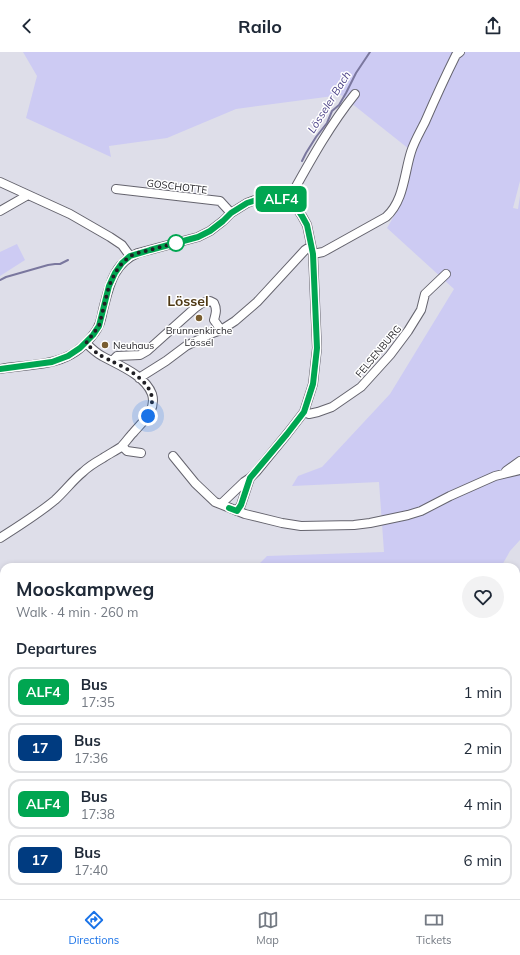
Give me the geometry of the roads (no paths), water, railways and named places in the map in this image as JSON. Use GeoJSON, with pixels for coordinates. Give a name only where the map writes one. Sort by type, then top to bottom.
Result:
{"type":"FeatureCollection","features":[{"type":"Feature","properties":{"kind":"street"},"geometry":{"type":"LineString","coordinates":[[140,378],[186,346],[221,330],[235,321],[257,302],[305,250],[323,252],[386,217],[392,212],[403,187],[411,152],[443,82],[456,56],[460,52]]}},
{"type":"Feature","properties":{"kind":"street"},"geometry":{"type":"LineString","coordinates":[[288,201],[325,137],[355,94]]}},
{"type":"Feature","properties":{"kind":"street"},"geometry":{"type":"LineString","coordinates":[[0,182],[70,214],[122,245],[130,256]]}},
{"type":"Feature","properties":{"kind":"street","name":"GOSCHOTTE"},"geometry":{"type":"LineString","coordinates":[[116,189],[220,201],[231,213]]}},
{"type":"Feature","properties":{"kind":"street"},"geometry":{"type":"LineString","coordinates":[[0,211],[28,195]]}},
{"type":"Feature","properties":{"kind":"street"},"geometry":{"type":"LineString","coordinates":[[0,369],[52,362],[72,354],[86,343],[99,326],[109,286],[115,273],[122,263],[130,256],[198,237],[210,231],[231,213],[247,203],[263,198],[274,197],[288,201],[296,207],[307,225],[312,250],[317,348],[313,384],[304,412],[250,478],[221,504]]}},
{"type":"Feature","properties":{"kind":"street","name":"FELSENBURG"},"geometry":{"type":"LineString","coordinates":[[304,412],[309,414],[332,407],[361,387],[390,355],[408,331],[421,310],[425,294],[446,274]]}},
{"type":"Feature","properties":{"kind":"street"},"geometry":{"type":"LineString","coordinates":[[112,361],[117,356],[140,355],[147,351],[202,303],[210,301],[214,302],[216,312],[214,320],[221,330]]}},
{"type":"Feature","properties":{"kind":"street"},"geometry":{"type":"LineString","coordinates":[[0,538],[51,503],[86,469],[122,446],[150,413],[152,395],[148,386],[132,372],[101,356],[86,343]]}},
{"type":"Feature","properties":{"kind":"street"},"geometry":{"type":"LineString","coordinates":[[122,446],[127,451],[141,453]]}},
{"type":"Feature","properties":{"kind":"street"},"geometry":{"type":"LineString","coordinates":[[173,456],[195,483],[216,502],[237,511],[282,523],[301,526],[346,526],[370,523],[416,513],[486,480],[502,474],[520,470]]}},
{"type":"Feature","properties":{"kind":"street"},"geometry":{"type":"LineString","coordinates":[[502,474],[520,461]]}},
{"type":"Feature","properties":{"kind":"street"},"geometry":{"type":"LineString","coordinates":[[237,511],[241,505],[250,478]]}},
{"type":"Feature","properties":{"kind":"waterway","name":"Lösseler Bach"},"geometry":{"type":"LineString","coordinates":[[302,161],[316,137],[327,123],[332,111],[339,105],[356,73],[370,52]]}},
{"type":"Feature","properties":{"kind":"waterway","name":"Lösseler Bach"},"geometry":{"type":"LineString","coordinates":[[0,280],[48,265],[60,264],[68,260]]}},
{"type":"Feature","properties":{"kind":"place","name":"Brunnenkirche Lössel"},"geometry":{"type":"Point","coordinates":[199,318]}},
{"type":"Feature","properties":{"kind":"place","name":"Neuhaus"},"geometry":{"type":"Point","coordinates":[105,345]}},
{"type":"Feature","properties":{"kind":"district","name":"Lössel"},"geometry":{"type":"Point","coordinates":[188,301]}}]}
